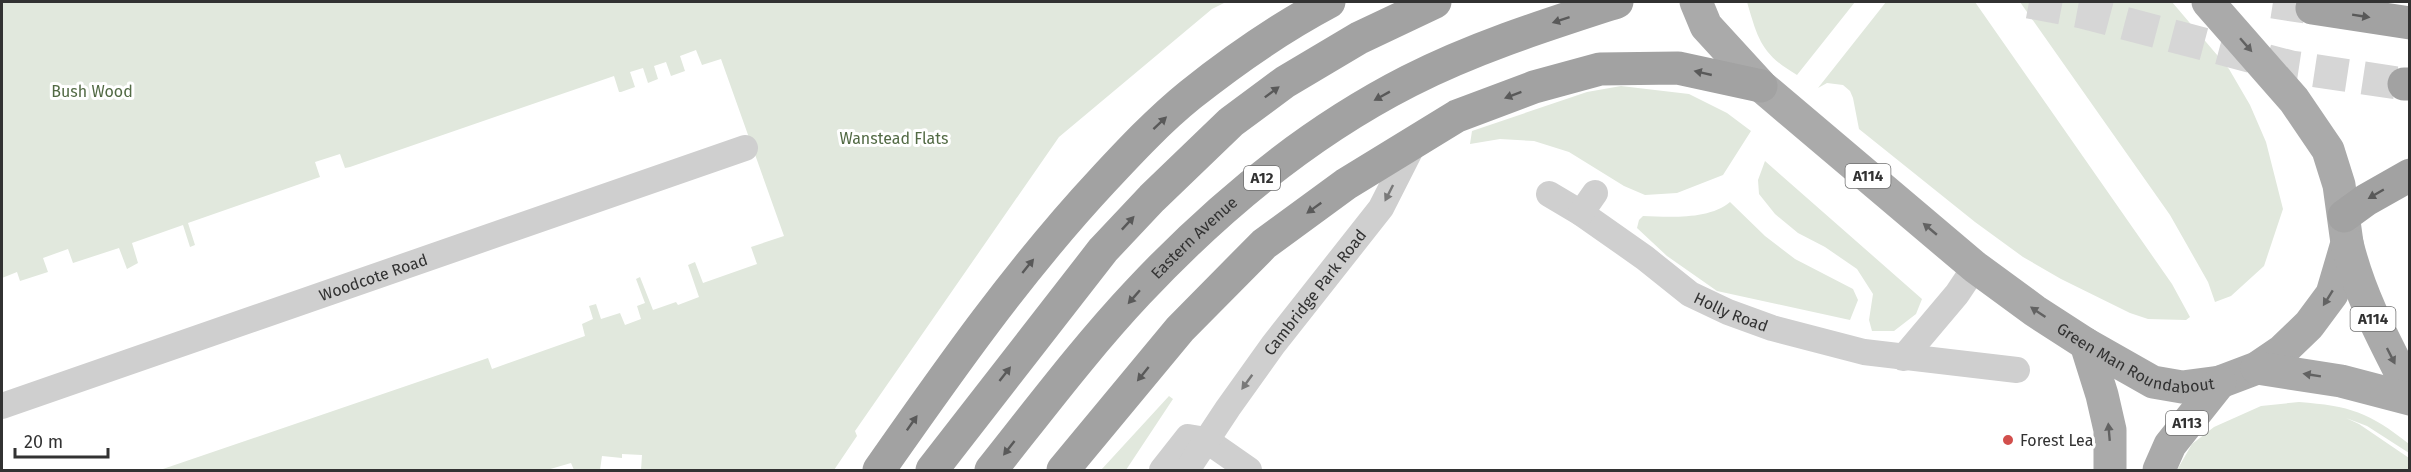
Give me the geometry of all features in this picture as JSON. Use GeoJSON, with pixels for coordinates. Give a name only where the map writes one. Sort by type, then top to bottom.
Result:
{"type":"FeatureCollection","features":[{"type":"Feature","properties":{"kind":"highway"},"geometry":{"type":"LineString","coordinates":[[879,471],[981,325],[1027,266],[1132,148],[1189,96],[1255,47],[1329,2]]}},
{"type":"Feature","properties":{"kind":"highway"},"geometry":{"type":"LineString","coordinates":[[932,471],[1103,250],[1152,198],[1231,122],[1285,82],[1350,44],[1435,2]]}},
{"type":"Feature","properties":{"kind":"highway","name":"Eastern Avenue"},"geometry":{"type":"LineString","coordinates":[[991,471],[1138,292],[1195,237],[1279,163],[1358,110],[1446,64],[1520,33],[1617,2]]}},
{"type":"Feature","properties":{"kind":"highway"},"geometry":{"type":"LineString","coordinates":[[2312,8],[2409,24]]}},
{"type":"Feature","properties":{"kind":"highway"},"geometry":{"type":"LineString","coordinates":[[1063,471],[1180,329],[1264,244],[1346,184],[1468,112],[1534,87],[1600,69],[1678,68],[1761,86]]}},
{"type":"Feature","properties":{"kind":"highway"},"geometry":{"type":"LineString","coordinates":[[2346,229],[2366,200],[2409,175]]}},
{"type":"Feature","properties":{"kind":"main road","name":"Green Man Roundabout"},"geometry":{"type":"LineString","coordinates":[[1696,2],[1706,26],[1761,86],[1975,267],[2086,345],[2152,382],[2182,387],[2220,382],[2257,368],[2282,351],[2309,325],[2332,294],[2346,229],[2339,185],[2328,150],[2294,100],[2208,2]]}},
{"type":"Feature","properties":{"kind":"main road","name":"A114"},"geometry":{"type":"LineString","coordinates":[[2346,229],[2360,288],[2409,391]]}},
{"type":"Feature","properties":{"kind":"main road"},"geometry":{"type":"LineString","coordinates":[[2086,345],[2102,395],[2110,430],[2110,471]]}},
{"type":"Feature","properties":{"kind":"main road","name":"A114"},"geometry":{"type":"LineString","coordinates":[[2257,368],[2341,381],[2409,399]]}},
{"type":"Feature","properties":{"kind":"main road","name":"A113"},"geometry":{"type":"LineString","coordinates":[[2159,471],[2170,445],[2220,382]]}},
{"type":"Feature","properties":{"kind":"street","name":"Cambridge Park Road"},"geometry":{"type":"LineString","coordinates":[[1187,471],[1273,345],[1381,208],[1416,141]]}},
{"type":"Feature","properties":{"kind":"street","name":"Woodcote Road"},"geometry":{"type":"LineString","coordinates":[[2,406],[745,148]]}},
{"type":"Feature","properties":{"kind":"street","name":"Holly Road"},"geometry":{"type":"LineString","coordinates":[[1549,195],[1588,203],[1645,258],[1690,294],[1728,312],[1772,328],[1863,352],[2017,370]]}},
{"type":"Feature","properties":{"kind":"street"},"geometry":{"type":"LineString","coordinates":[[1903,358],[1956,294],[1975,267]]}},
{"type":"Feature","properties":{"kind":"street"},"geometry":{"type":"LineString","coordinates":[[1162,471],[1188,437],[1206,440],[1249,471]]}},
{"type":"Feature","properties":{"kind":"green space"},"geometry":{"type":"Polygon","coordinates":[[[2,2],[1226,2],[1212,9],[1059,137],[855,431],[857,436],[834,470],[641,470],[642,455],[622,454],[622,458],[602,456],[600,470],[574,470],[571,463],[547,470],[160,470],[488,358],[492,369],[585,336],[582,324],[593,319],[589,306],[596,304],[601,319],[620,313],[625,325],[641,319],[637,306],[645,303],[636,279],[640,277],[653,310],[676,302],[678,305],[699,297],[688,265],[695,262],[703,283],[757,264],[751,247],[784,236],[721,59],[702,65],[696,50],[680,56],[685,71],[671,76],[666,62],[654,66],[658,79],[648,83],[643,68],[630,72],[635,87],[621,92],[619,92],[614,76],[350,167],[345,168],[340,154],[315,162],[320,177],[188,223],[195,245],[190,247],[183,225],[132,243],[138,263],[127,269],[119,248],[73,263],[68,249],[43,258],[48,272],[20,281],[17,272],[2,278],[2,2]]]}},
{"type":"Feature","properties":{"kind":"green space"},"geometry":{"type":"Polygon","coordinates":[[[1747,2],[1855,2],[1797,75],[1768,52],[1758,36],[1747,2]]]}},
{"type":"Feature","properties":{"kind":"green space"},"geometry":{"type":"Polygon","coordinates":[[[1886,2],[1975,2],[2172,284],[2190,317],[2186,320],[2148,319],[2130,313],[2061,279],[2023,257],[1975,222],[1859,129],[1853,98],[1850,91],[1843,85],[1827,83],[1818,88],[1886,2]]]}},
{"type":"Feature","properties":{"kind":"green space"},"geometry":{"type":"Polygon","coordinates":[[[2020,2],[2172,2],[2229,69],[2250,105],[2266,142],[2283,209],[2264,266],[2231,296],[2215,302],[2208,282],[2170,215],[2020,2]]]}},
{"type":"Feature","properties":{"kind":"green space"},"geometry":{"type":"Polygon","coordinates":[[[1621,86],[1689,94],[1727,113],[1751,131],[1723,175],[1677,193],[1645,195],[1624,186],[1569,152],[1534,141],[1500,139],[1470,144],[1472,131],[1587,92],[1621,86]]]}},
{"type":"Feature","properties":{"kind":"green space"},"geometry":{"type":"Polygon","coordinates":[[[1765,161],[1922,299],[1916,314],[1894,331],[1872,331],[1869,320],[1873,294],[1857,269],[1825,247],[1798,233],[1775,214],[1759,194],[1758,180],[1765,161]]]}},
{"type":"Feature","properties":{"kind":"green space"},"geometry":{"type":"Polygon","coordinates":[[[1730,202],[1765,236],[1795,259],[1853,289],[1858,300],[1850,320],[1717,291],[1667,256],[1637,228],[1643,216],[1700,215],[1721,208],[1730,202]]]}},
{"type":"Feature","properties":{"kind":"green space"},"geometry":{"type":"Polygon","coordinates":[[[1169,396],[1173,399],[1126,470],[1101,470],[1169,396]]]}},
{"type":"Feature","properties":{"kind":"green space"},"geometry":{"type":"Polygon","coordinates":[[[2299,402],[2358,412],[2382,424],[2409,444],[2409,453],[2367,426],[2346,418],[2359,424],[2409,458],[2409,470],[2177,470],[2192,444],[2214,427],[2261,406],[2299,402]]]}},
{"type":"Feature","properties":{"kind":"tunnel"},"geometry":{"type":"LineString","coordinates":[[2029,2],[2082,12],[2291,67],[2404,84]]}},
{"type":"Feature","properties":{"kind":"tunnel"},"geometry":{"type":"LineString","coordinates":[[2273,2],[2312,8]]}},
{"type":"Feature","properties":{"kind":"place","name":"Forest Lea"},"geometry":{"type":"Point","coordinates":[2008,440]}},
{"type":"Feature","properties":{"kind":"park label","name":"Bush Wood"},"geometry":{"type":"Point","coordinates":[92,91]}},
{"type":"Feature","properties":{"kind":"park label","name":"Wanstead Flats"},"geometry":{"type":"Point","coordinates":[894,138]}}]}
